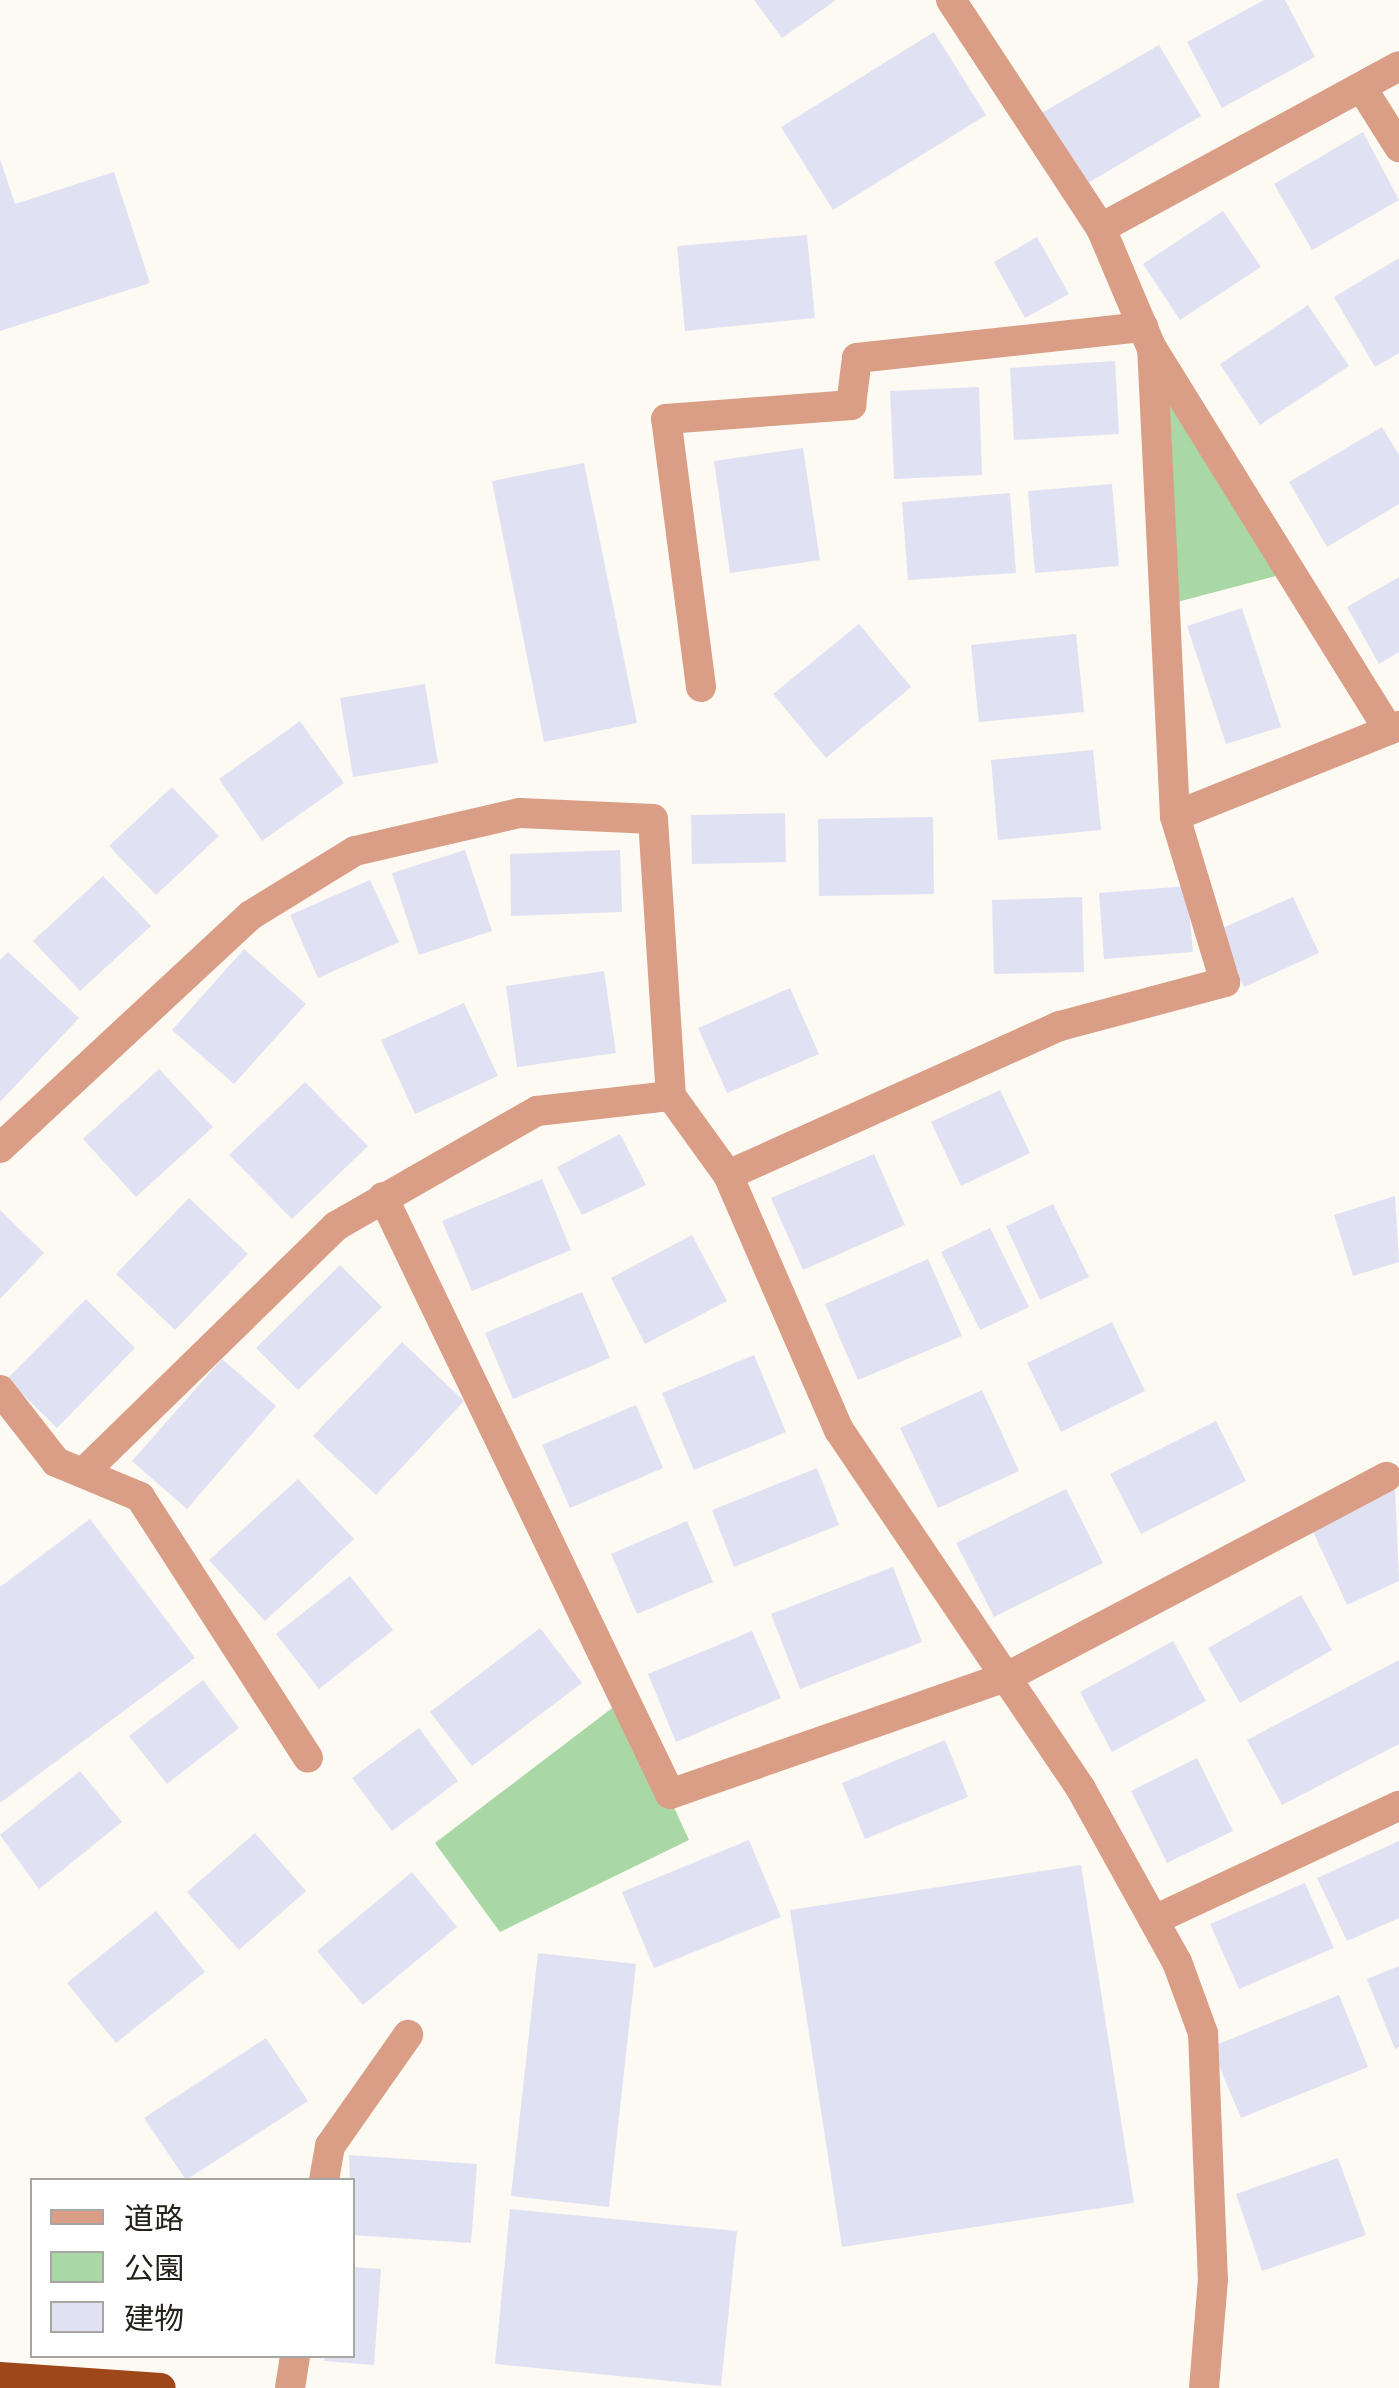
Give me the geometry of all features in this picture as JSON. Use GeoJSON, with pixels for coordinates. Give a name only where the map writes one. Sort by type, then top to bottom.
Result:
{"type":"FeatureCollection","features":[{"type":"Feature","properties":{"kind":"highway"},"geometry":{"type":"LineString","coordinates":[[0,2376],[161,2388]]}},
{"type":"Feature","properties":{"kind":"street"},"geometry":{"type":"LineString","coordinates":[[951,0],[1101,228],[1148,338],[1394,728],[1175,816]]}},
{"type":"Feature","properties":{"kind":"street"},"geometry":{"type":"LineString","coordinates":[[1101,228],[1399,66]]}},
{"type":"Feature","properties":{"kind":"street"},"geometry":{"type":"LineString","coordinates":[[1362,88],[1399,147]]}},
{"type":"Feature","properties":{"kind":"street"},"geometry":{"type":"LineString","coordinates":[[701,687],[666,419],[851,405],[857,358],[1148,338]]}},
{"type":"Feature","properties":{"kind":"street"},"geometry":{"type":"LineString","coordinates":[[728,1175],[1060,1026],[1225,982],[1175,816],[1148,338]]}},
{"type":"Feature","properties":{"kind":"street"},"geometry":{"type":"LineString","coordinates":[[0,1148],[251,915],[355,851],[520,813],[652,819],[671,1096],[728,1175],[838,1430],[1009,1676],[1154,1920],[1204,2034],[1214,2278],[1204,2388]]}},
{"type":"Feature","properties":{"kind":"street"},"geometry":{"type":"LineString","coordinates":[[83,1473],[336,1226],[537,1112],[671,1096]]}},
{"type":"Feature","properties":{"kind":"street"},"geometry":{"type":"LineString","coordinates":[[383,1197],[670,1794],[1009,1676],[1387,1477]]}},
{"type":"Feature","properties":{"kind":"street"},"geometry":{"type":"LineString","coordinates":[[0,1390],[56,1462],[140,1497],[308,1758]]}},
{"type":"Feature","properties":{"kind":"street"},"geometry":{"type":"LineString","coordinates":[[1154,1920],[1399,1806]]}},
{"type":"Feature","properties":{"kind":"street"},"geometry":{"type":"LineString","coordinates":[[324,2178],[330,2146],[408,2035]]}},
{"type":"Feature","properties":{"kind":"street"},"geometry":{"type":"LineString","coordinates":[[290,2388],[295,2358]]}},
{"type":"Feature","properties":{"kind":"green space"},"geometry":{"type":"Polygon","coordinates":[[[1152,349],[1291,572],[1162,606],[1152,349]]]}},
{"type":"Feature","properties":{"kind":"green space"},"geometry":{"type":"Polygon","coordinates":[[[624,1699],[689,1840],[500,1932],[435,1843],[624,1699]]]}},
{"type":"Feature","properties":{"kind":"building"},"geometry":{"type":"Polygon","coordinates":[[[754,0],[836,0],[782,38],[754,0]]]}},
{"type":"Feature","properties":{"kind":"building"},"geometry":{"type":"Polygon","coordinates":[[[1264,0],[1285,0],[1315,57],[1222,108],[1187,42],[1264,0]]]}},
{"type":"Feature","properties":{"kind":"building"},"geometry":{"type":"Polygon","coordinates":[[[934,32],[986,115],[833,210],[781,127],[934,32]]]}},
{"type":"Feature","properties":{"kind":"building"},"geometry":{"type":"Polygon","coordinates":[[[1159,45],[1201,116],[1083,186],[1040,114],[1159,45]]]}},
{"type":"Feature","properties":{"kind":"building"},"geometry":{"type":"Polygon","coordinates":[[[1363,132],[1399,200],[1312,250],[1274,184],[1363,132]]]}},
{"type":"Feature","properties":{"kind":"building"},"geometry":{"type":"Polygon","coordinates":[[[0,159],[15,204],[114,172],[150,283],[0,331],[0,159]]]}},
{"type":"Feature","properties":{"kind":"building"},"geometry":{"type":"Polygon","coordinates":[[[1223,211],[1261,267],[1180,320],[1143,264],[1223,211]]]}},
{"type":"Feature","properties":{"kind":"building"},"geometry":{"type":"Polygon","coordinates":[[[807,235],[815,318],[685,331],[677,246],[807,235]]]}},
{"type":"Feature","properties":{"kind":"building"},"geometry":{"type":"Polygon","coordinates":[[[1037,237],[1069,294],[1025,318],[994,262],[1037,237]]]}},
{"type":"Feature","properties":{"kind":"building"},"geometry":{"type":"Polygon","coordinates":[[[1399,258],[1399,353],[1375,367],[1334,297],[1399,258]]]}},
{"type":"Feature","properties":{"kind":"building"},"geometry":{"type":"Polygon","coordinates":[[[1308,305],[1349,366],[1260,425],[1220,364],[1308,305]]]}},
{"type":"Feature","properties":{"kind":"building"},"geometry":{"type":"Polygon","coordinates":[[[1115,361],[1119,434],[1014,440],[1010,368],[1115,361]]]}},
{"type":"Feature","properties":{"kind":"building"},"geometry":{"type":"Polygon","coordinates":[[[979,387],[982,475],[894,479],[890,391],[979,387]]]}},
{"type":"Feature","properties":{"kind":"building"},"geometry":{"type":"Polygon","coordinates":[[[1382,427],[1399,455],[1399,504],[1327,547],[1289,482],[1382,427]]]}},
{"type":"Feature","properties":{"kind":"building"},"geometry":{"type":"Polygon","coordinates":[[[803,448],[820,560],[730,573],[714,461],[803,448]]]}},
{"type":"Feature","properties":{"kind":"building"},"geometry":{"type":"Polygon","coordinates":[[[584,463],[637,723],[544,742],[492,481],[584,463]]]}},
{"type":"Feature","properties":{"kind":"building"},"geometry":{"type":"Polygon","coordinates":[[[1112,484],[1119,566],[1035,573],[1028,491],[1112,484]]]}},
{"type":"Feature","properties":{"kind":"building"},"geometry":{"type":"Polygon","coordinates":[[[1010,493],[1016,573],[908,580],[902,502],[1010,493]]]}},
{"type":"Feature","properties":{"kind":"building"},"geometry":{"type":"Polygon","coordinates":[[[1399,577],[1399,652],[1379,664],[1347,607],[1399,577]]]}},
{"type":"Feature","properties":{"kind":"building"},"geometry":{"type":"Polygon","coordinates":[[[1242,608],[1281,727],[1226,744],[1187,626],[1242,608]]]}},
{"type":"Feature","properties":{"kind":"building"},"geometry":{"type":"Polygon","coordinates":[[[859,624],[911,687],[826,758],[773,694],[859,624]]]}},
{"type":"Feature","properties":{"kind":"building"},"geometry":{"type":"Polygon","coordinates":[[[1076,634],[1084,712],[979,722],[971,645],[1076,634]]]}},
{"type":"Feature","properties":{"kind":"building"},"geometry":{"type":"Polygon","coordinates":[[[425,684],[438,763],[353,777],[340,698],[425,684]]]}},
{"type":"Feature","properties":{"kind":"building"},"geometry":{"type":"Polygon","coordinates":[[[300,721],[344,783],[262,841],[219,779],[300,721]]]}},
{"type":"Feature","properties":{"kind":"building"},"geometry":{"type":"Polygon","coordinates":[[[1093,750],[1101,830],[998,840],[991,760],[1093,750]]]}},
{"type":"Feature","properties":{"kind":"building"},"geometry":{"type":"Polygon","coordinates":[[[172,787],[219,836],[156,895],[109,846],[172,787]]]}},
{"type":"Feature","properties":{"kind":"building"},"geometry":{"type":"Polygon","coordinates":[[[785,813],[786,862],[692,864],[691,815],[785,813]]]}},
{"type":"Feature","properties":{"kind":"building"},"geometry":{"type":"Polygon","coordinates":[[[933,817],[934,894],[819,896],[818,819],[933,817]]]}},
{"type":"Feature","properties":{"kind":"building"},"geometry":{"type":"Polygon","coordinates":[[[465,850],[492,931],[419,955],[392,873],[465,850]]]}},
{"type":"Feature","properties":{"kind":"building"},"geometry":{"type":"Polygon","coordinates":[[[620,850],[622,912],[511,916],[510,854],[620,850]]]}},
{"type":"Feature","properties":{"kind":"building"},"geometry":{"type":"Polygon","coordinates":[[[103,876],[151,926],[80,991],[33,941],[103,876]]]}},
{"type":"Feature","properties":{"kind":"building"},"geometry":{"type":"Polygon","coordinates":[[[370,880],[399,942],[318,978],[290,915],[370,880]]]}},
{"type":"Feature","properties":{"kind":"building"},"geometry":{"type":"Polygon","coordinates":[[[1187,886],[1193,952],[1104,959],[1099,893],[1187,886]]]}},
{"type":"Feature","properties":{"kind":"building"},"geometry":{"type":"Polygon","coordinates":[[[1082,897],[1084,972],[994,974],[992,900],[1082,897]]]}},
{"type":"Feature","properties":{"kind":"building"},"geometry":{"type":"Polygon","coordinates":[[[1293,897],[1319,953],[1244,987],[1218,930],[1293,897]]]}},
{"type":"Feature","properties":{"kind":"building"},"geometry":{"type":"Polygon","coordinates":[[[244,949],[306,1004],[234,1084],[172,1030],[244,949]]]}},
{"type":"Feature","properties":{"kind":"building"},"geometry":{"type":"Polygon","coordinates":[[[8,952],[79,1018],[0,1102],[0,960],[8,952]]]}},
{"type":"Feature","properties":{"kind":"building"},"geometry":{"type":"Polygon","coordinates":[[[604,971],[616,1053],[517,1067],[506,986],[604,971]]]}},
{"type":"Feature","properties":{"kind":"building"},"geometry":{"type":"Polygon","coordinates":[[[790,988],[819,1054],[727,1093],[698,1028],[790,988]]]}},
{"type":"Feature","properties":{"kind":"building"},"geometry":{"type":"Polygon","coordinates":[[[464,1003],[498,1076],[415,1114],[381,1040],[464,1003]]]}},
{"type":"Feature","properties":{"kind":"building"},"geometry":{"type":"Polygon","coordinates":[[[159,1069],[213,1127],[136,1197],[83,1139],[159,1069]]]}},
{"type":"Feature","properties":{"kind":"building"},"geometry":{"type":"Polygon","coordinates":[[[305,1082],[368,1146],[292,1219],[229,1155],[305,1082]]]}},
{"type":"Feature","properties":{"kind":"building"},"geometry":{"type":"Polygon","coordinates":[[[1000,1090],[1030,1153],[961,1186],[931,1122],[1000,1090]]]}},
{"type":"Feature","properties":{"kind":"building"},"geometry":{"type":"Polygon","coordinates":[[[620,1134],[646,1185],[582,1215],[557,1167],[620,1134]]]}},
{"type":"Feature","properties":{"kind":"building"},"geometry":{"type":"Polygon","coordinates":[[[874,1154],[905,1225],[803,1270],[771,1198],[874,1154]]]}},
{"type":"Feature","properties":{"kind":"building"},"geometry":{"type":"Polygon","coordinates":[[[542,1179],[571,1250],[472,1291],[442,1221],[542,1179]]]}},
{"type":"Feature","properties":{"kind":"building"},"geometry":{"type":"Polygon","coordinates":[[[1395,1196],[1399,1262],[1353,1276],[1334,1215],[1395,1196]]]}},
{"type":"Feature","properties":{"kind":"building"},"geometry":{"type":"Polygon","coordinates":[[[189,1198],[248,1254],[175,1330],[116,1274],[189,1198]]]}},
{"type":"Feature","properties":{"kind":"building"},"geometry":{"type":"Polygon","coordinates":[[[1053,1204],[1089,1277],[1040,1300],[1006,1226],[1053,1204]]]}},
{"type":"Feature","properties":{"kind":"building"},"geometry":{"type":"Polygon","coordinates":[[[0,1210],[44,1253],[0,1299],[0,1210]]]}},
{"type":"Feature","properties":{"kind":"building"},"geometry":{"type":"Polygon","coordinates":[[[990,1228],[1029,1307],[980,1330],[941,1252],[990,1228]]]}},
{"type":"Feature","properties":{"kind":"building"},"geometry":{"type":"Polygon","coordinates":[[[692,1235],[727,1301],[645,1344],[611,1278],[692,1235]]]}},
{"type":"Feature","properties":{"kind":"building"},"geometry":{"type":"Polygon","coordinates":[[[928,1259],[962,1336],[858,1380],[825,1304],[928,1259]]]}},
{"type":"Feature","properties":{"kind":"building"},"geometry":{"type":"Polygon","coordinates":[[[340,1265],[382,1307],[298,1390],[256,1348],[340,1265]]]}},
{"type":"Feature","properties":{"kind":"building"},"geometry":{"type":"Polygon","coordinates":[[[582,1292],[610,1358],[513,1399],[485,1333],[582,1292]]]}},
{"type":"Feature","properties":{"kind":"building"},"geometry":{"type":"Polygon","coordinates":[[[86,1299],[135,1348],[57,1428],[7,1379],[86,1299]]]}},
{"type":"Feature","properties":{"kind":"building"},"geometry":{"type":"Polygon","coordinates":[[[1112,1322],[1145,1391],[1061,1432],[1027,1363],[1112,1322]]]}},
{"type":"Feature","properties":{"kind":"building"},"geometry":{"type":"Polygon","coordinates":[[[402,1342],[464,1401],[376,1495],[313,1436],[402,1342]]]}},
{"type":"Feature","properties":{"kind":"building"},"geometry":{"type":"Polygon","coordinates":[[[754,1355],[786,1432],[694,1470],[662,1393],[754,1355]]]}},
{"type":"Feature","properties":{"kind":"building"},"geometry":{"type":"Polygon","coordinates":[[[222,1359],[276,1406],[187,1509],[132,1461],[222,1359]]]}},
{"type":"Feature","properties":{"kind":"building"},"geometry":{"type":"Polygon","coordinates":[[[982,1390],[1019,1471],[938,1508],[900,1428],[982,1390]]]}},
{"type":"Feature","properties":{"kind":"building"},"geometry":{"type":"Polygon","coordinates":[[[636,1405],[663,1468],[570,1508],[542,1445],[636,1405]]]}},
{"type":"Feature","properties":{"kind":"building"},"geometry":{"type":"Polygon","coordinates":[[[1216,1421],[1246,1481],[1141,1534],[1110,1474],[1216,1421]]]}},
{"type":"Feature","properties":{"kind":"building"},"geometry":{"type":"Polygon","coordinates":[[[817,1468],[839,1525],[734,1567],[712,1510],[817,1468]]]}},
{"type":"Feature","properties":{"kind":"building"},"geometry":{"type":"Polygon","coordinates":[[[298,1479],[354,1539],[265,1621],[209,1560],[298,1479]]]}},
{"type":"Feature","properties":{"kind":"building"},"geometry":{"type":"Polygon","coordinates":[[[1395,1487],[1399,1581],[1347,1605],[1311,1527],[1395,1487]]]}},
{"type":"Feature","properties":{"kind":"building"},"geometry":{"type":"Polygon","coordinates":[[[1066,1489],[1103,1563],[994,1617],[956,1543],[1066,1489]]]}},
{"type":"Feature","properties":{"kind":"building"},"geometry":{"type":"Polygon","coordinates":[[[90,1519],[195,1658],[0,1803],[0,1587],[90,1519]]]}},
{"type":"Feature","properties":{"kind":"building"},"geometry":{"type":"Polygon","coordinates":[[[687,1521],[713,1582],[637,1614],[611,1554],[687,1521]]]}},
{"type":"Feature","properties":{"kind":"building"},"geometry":{"type":"Polygon","coordinates":[[[893,1567],[922,1642],[800,1689],[771,1614],[893,1567]]]}},
{"type":"Feature","properties":{"kind":"building"},"geometry":{"type":"Polygon","coordinates":[[[350,1576],[393,1630],[319,1689],[276,1634],[350,1576]]]}},
{"type":"Feature","properties":{"kind":"building"},"geometry":{"type":"Polygon","coordinates":[[[1301,1595],[1332,1650],[1240,1703],[1208,1648],[1301,1595]]]}},
{"type":"Feature","properties":{"kind":"building"},"geometry":{"type":"Polygon","coordinates":[[[540,1628],[582,1683],[472,1766],[430,1712],[540,1628]]]}},
{"type":"Feature","properties":{"kind":"building"},"geometry":{"type":"Polygon","coordinates":[[[752,1631],[781,1698],[676,1742],[648,1674],[752,1631]]]}},
{"type":"Feature","properties":{"kind":"building"},"geometry":{"type":"Polygon","coordinates":[[[1173,1641],[1206,1701],[1112,1752],[1080,1692],[1173,1641]]]}},
{"type":"Feature","properties":{"kind":"building"},"geometry":{"type":"Polygon","coordinates":[[[1399,1660],[1399,1744],[1282,1805],[1247,1740],[1399,1660]]]}},
{"type":"Feature","properties":{"kind":"building"},"geometry":{"type":"Polygon","coordinates":[[[203,1680],[239,1728],[167,1784],[129,1736],[203,1680]]]}},
{"type":"Feature","properties":{"kind":"building"},"geometry":{"type":"Polygon","coordinates":[[[419,1728],[458,1781],[392,1831],[352,1778],[419,1728]]]}},
{"type":"Feature","properties":{"kind":"building"},"geometry":{"type":"Polygon","coordinates":[[[945,1740],[968,1797],[865,1839],[842,1783],[945,1740]]]}},
{"type":"Feature","properties":{"kind":"building"},"geometry":{"type":"Polygon","coordinates":[[[1197,1758],[1233,1831],[1167,1863],[1131,1791],[1197,1758]]]}},
{"type":"Feature","properties":{"kind":"building"},"geometry":{"type":"Polygon","coordinates":[[[80,1771],[122,1822],[39,1889],[0,1835],[80,1771]]]}},
{"type":"Feature","properties":{"kind":"building"},"geometry":{"type":"Polygon","coordinates":[[[255,1833],[306,1891],[239,1950],[187,1892],[255,1833]]]}},
{"type":"Feature","properties":{"kind":"building"},"geometry":{"type":"Polygon","coordinates":[[[749,1840],[781,1917],[654,1968],[622,1892],[749,1840]]]}},
{"type":"Feature","properties":{"kind":"building"},"geometry":{"type":"Polygon","coordinates":[[[1399,1841],[1399,1918],[1347,1941],[1317,1878],[1399,1841]]]}},
{"type":"Feature","properties":{"kind":"building"},"geometry":{"type":"Polygon","coordinates":[[[1081,1865],[1134,2203],[842,2247],[790,1910],[1081,1865]]]}},
{"type":"Feature","properties":{"kind":"building"},"geometry":{"type":"Polygon","coordinates":[[[412,1872],[457,1927],[363,2005],[317,1951],[412,1872]]]}},
{"type":"Feature","properties":{"kind":"building"},"geometry":{"type":"Polygon","coordinates":[[[1305,1883],[1334,1948],[1239,1989],[1210,1924],[1305,1883]]]}},
{"type":"Feature","properties":{"kind":"building"},"geometry":{"type":"Polygon","coordinates":[[[156,1911],[205,1972],[116,2043],[67,1983],[156,1911]]]}},
{"type":"Feature","properties":{"kind":"building"},"geometry":{"type":"Polygon","coordinates":[[[538,1953],[636,1964],[609,2207],[511,2196],[538,1953]]]}},
{"type":"Feature","properties":{"kind":"building"},"geometry":{"type":"Polygon","coordinates":[[[1399,1966],[1399,2047],[1395,2049],[1367,1979],[1399,1966]]]}},
{"type":"Feature","properties":{"kind":"building"},"geometry":{"type":"Polygon","coordinates":[[[1339,1995],[1368,2067],[1241,2118],[1211,2047],[1339,1995]]]}},
{"type":"Feature","properties":{"kind":"building"},"geometry":{"type":"Polygon","coordinates":[[[266,2038],[308,2101],[189,2178],[185,2178],[144,2118],[266,2038]]]}},
{"type":"Feature","properties":{"kind":"building"},"geometry":{"type":"Polygon","coordinates":[[[349,2155],[477,2164],[471,2243],[355,2235],[355,2178],[350,2178],[349,2155]]]}},
{"type":"Feature","properties":{"kind":"building"},"geometry":{"type":"Polygon","coordinates":[[[1338,2158],[1366,2235],[1262,2271],[1236,2194],[1338,2158]]]}},
{"type":"Feature","properties":{"kind":"building"},"geometry":{"type":"Polygon","coordinates":[[[510,2209],[737,2231],[721,2386],[495,2364],[510,2209]]]}},
{"type":"Feature","properties":{"kind":"building"},"geometry":{"type":"Polygon","coordinates":[[[355,2267],[381,2269],[374,2365],[324,2361],[355,2358],[355,2267]]]}}]}
